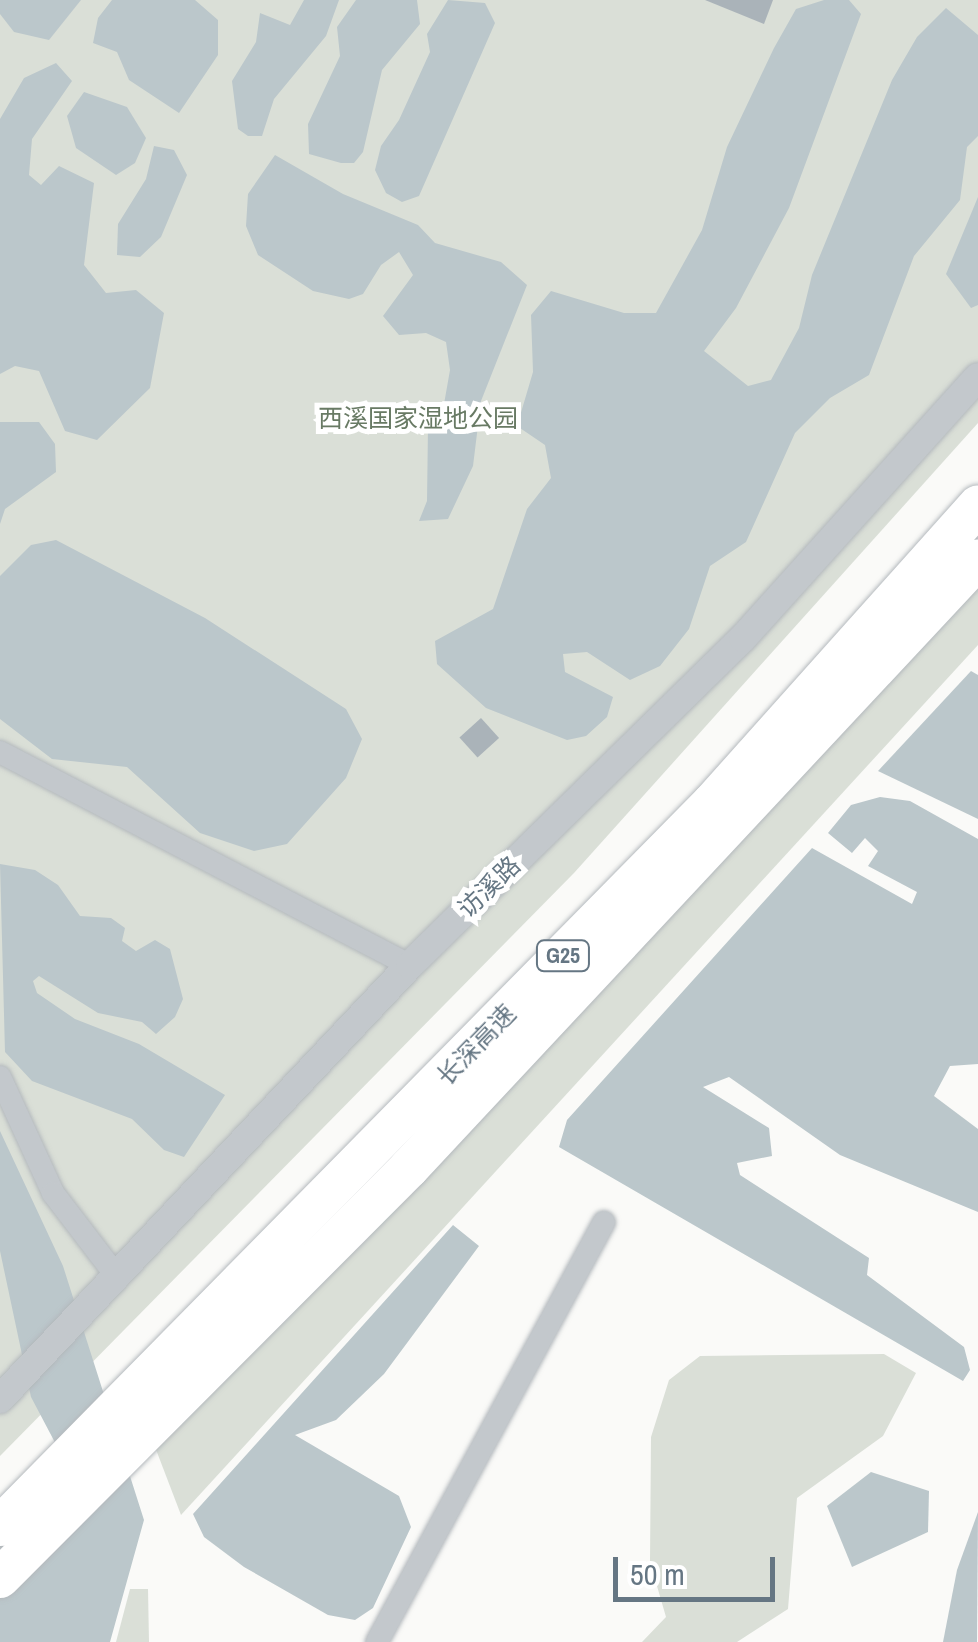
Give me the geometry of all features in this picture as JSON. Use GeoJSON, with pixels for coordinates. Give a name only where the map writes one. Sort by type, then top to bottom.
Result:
{"type":"FeatureCollection","features":[{"type":"Feature","properties":{"kind":"highway","name":"长深高速"},"geometry":{"type":"LineString","coordinates":[[0,1526],[712,803],[978,506]]}},
{"type":"Feature","properties":{"kind":"highway","name":"长深高速"},"geometry":{"type":"LineString","coordinates":[[0,1578],[410,1168],[978,559]]}},
{"type":"Feature","properties":{"kind":"street","name":"访溪路"},"geometry":{"type":"LineString","coordinates":[[3,1396],[410,965],[743,638],[978,376]]}},
{"type":"Feature","properties":{"kind":"street"},"geometry":{"type":"LineString","coordinates":[[0,752],[410,965]]}},
{"type":"Feature","properties":{"kind":"street"},"geometry":{"type":"LineString","coordinates":[[0,1077],[52,1194],[118,1278]]}},
{"type":"Feature","properties":{"kind":"street"},"geometry":{"type":"LineString","coordinates":[[378,1642],[604,1223]]}},
{"type":"Feature","properties":{"kind":"green space","name":"西溪国家湿地公园"},"geometry":{"type":"Polygon","coordinates":[[[0,0],[978,0],[978,423],[574,873],[0,1456],[0,0]]]}},
{"type":"Feature","properties":{"kind":"green space"},"geometry":{"type":"Polygon","coordinates":[[[978,571],[978,645],[181,1515],[155,1447],[978,571]]]}},
{"type":"Feature","properties":{"kind":"green space"},"geometry":{"type":"Polygon","coordinates":[[[884,1354],[916,1373],[883,1436],[797,1498],[788,1609],[737,1642],[642,1642],[666,1617],[650,1562],[651,1437],[669,1380],[700,1356],[884,1354]]]}},
{"type":"Feature","properties":{"kind":"green space"},"geometry":{"type":"Polygon","coordinates":[[[130,1589],[148,1589],[149,1642],[116,1642],[130,1589]]]}},
{"type":"Feature","properties":{"kind":"shaded area"},"geometry":{"type":"Polygon","coordinates":[[[0,0],[81,0],[49,40],[14,32],[0,14],[0,0]]]}},
{"type":"Feature","properties":{"kind":"shaded area"},"geometry":{"type":"Polygon","coordinates":[[[112,0],[195,0],[218,20],[218,55],[179,113],[129,80],[117,52],[93,43],[98,18],[112,0]]]}},
{"type":"Feature","properties":{"kind":"shaded area"},"geometry":{"type":"Polygon","coordinates":[[[304,0],[339,0],[326,36],[274,99],[262,136],[248,136],[238,129],[232,81],[256,42],[260,13],[290,25],[304,0]]]}},
{"type":"Feature","properties":{"kind":"shaded area"},"geometry":{"type":"Polygon","coordinates":[[[356,0],[417,0],[420,24],[382,70],[363,152],[354,163],[341,163],[309,154],[308,124],[340,56],[337,27],[356,0]]]}},
{"type":"Feature","properties":{"kind":"shaded area"},"geometry":{"type":"Polygon","coordinates":[[[448,0],[485,3],[495,23],[419,196],[402,202],[386,193],[375,170],[381,146],[399,120],[430,52],[427,34],[448,0]]]}},
{"type":"Feature","properties":{"kind":"shaded area"},"geometry":{"type":"Polygon","coordinates":[[[824,0],[849,0],[861,14],[789,208],[736,308],[704,351],[748,386],[771,380],[799,328],[812,275],[892,80],[917,37],[946,8],[978,35],[978,136],[967,147],[960,200],[914,256],[869,375],[830,398],[795,433],[746,542],[710,566],[689,629],[660,666],[630,680],[587,652],[563,654],[565,672],[613,697],[607,717],[586,736],[567,740],[486,708],[437,664],[435,641],[493,609],[527,509],[551,478],[545,445],[517,426],[533,372],[531,315],[551,291],[624,313],[656,313],[702,230],[727,147],[774,48],[796,9],[824,0]]]}},
{"type":"Feature","properties":{"kind":"shaded area"},"geometry":{"type":"Polygon","coordinates":[[[56,63],[72,81],[32,139],[29,175],[41,185],[59,166],[94,183],[84,265],[106,293],[136,290],[164,313],[150,388],[97,440],[65,431],[39,371],[15,366],[0,374],[0,119],[24,78],[56,63]]]}},
{"type":"Feature","properties":{"kind":"shaded area"},"geometry":{"type":"Polygon","coordinates":[[[84,92],[127,107],[146,138],[135,163],[116,175],[76,148],[67,116],[84,92]]]}},
{"type":"Feature","properties":{"kind":"shaded area"},"geometry":{"type":"Polygon","coordinates":[[[154,146],[174,150],[187,175],[161,237],[140,257],[117,255],[118,224],[146,179],[154,146]]]}},
{"type":"Feature","properties":{"kind":"shaded area"},"geometry":{"type":"Polygon","coordinates":[[[275,155],[343,194],[418,225],[435,243],[501,262],[527,285],[481,401],[473,466],[448,519],[419,521],[427,501],[428,427],[444,404],[450,370],[446,342],[426,333],[399,335],[383,316],[413,275],[399,252],[381,265],[363,294],[349,299],[313,291],[258,255],[246,226],[248,194],[275,155]]]}},
{"type":"Feature","properties":{"kind":"shaded area"},"geometry":{"type":"Polygon","coordinates":[[[978,197],[978,305],[971,308],[946,274],[978,197]]]}},
{"type":"Feature","properties":{"kind":"shaded area"},"geometry":{"type":"Polygon","coordinates":[[[0,422],[39,422],[55,444],[56,472],[5,509],[0,524],[0,422]]]}},
{"type":"Feature","properties":{"kind":"shaded area"},"geometry":{"type":"Polygon","coordinates":[[[56,540],[205,618],[346,709],[362,739],[346,778],[287,844],[254,851],[200,833],[127,767],[52,759],[0,719],[0,576],[31,545],[56,540]]]}},
{"type":"Feature","properties":{"kind":"shaded area"},"geometry":{"type":"Polygon","coordinates":[[[971,671],[978,675],[978,819],[878,771],[971,671]]]}},
{"type":"Feature","properties":{"kind":"shaded area"},"geometry":{"type":"Polygon","coordinates":[[[880,797],[910,801],[978,839],[978,1064],[950,1066],[934,1096],[978,1129],[978,1212],[840,1155],[729,1077],[703,1087],[769,1128],[772,1156],[737,1163],[740,1175],[869,1258],[867,1275],[964,1347],[970,1370],[963,1381],[559,1147],[567,1120],[812,848],[912,904],[917,892],[868,866],[878,851],[865,838],[852,853],[828,833],[851,805],[880,797]]]}},
{"type":"Feature","properties":{"kind":"shaded area"},"geometry":{"type":"Polygon","coordinates":[[[0,864],[35,870],[58,885],[80,916],[111,918],[125,928],[122,941],[136,951],[155,940],[170,949],[183,999],[175,1017],[156,1034],[142,1022],[98,1013],[39,976],[33,981],[37,993],[75,1019],[139,1044],[225,1095],[184,1157],[164,1150],[132,1119],[32,1081],[5,1052],[0,864]]]}},
{"type":"Feature","properties":{"kind":"shaded area"},"geometry":{"type":"Polygon","coordinates":[[[0,1131],[63,1266],[144,1520],[110,1642],[0,1642],[0,1545],[60,1452],[31,1397],[0,1251],[0,1131]]]}},
{"type":"Feature","properties":{"kind":"shaded area"},"geometry":{"type":"Polygon","coordinates":[[[453,1225],[479,1246],[384,1374],[336,1420],[295,1435],[399,1496],[411,1527],[373,1608],[355,1620],[328,1615],[244,1567],[204,1537],[193,1514],[453,1225]]]}},
{"type":"Feature","properties":{"kind":"shaded area"},"geometry":{"type":"Polygon","coordinates":[[[871,1472],[929,1491],[928,1532],[852,1567],[827,1506],[871,1472]]]}},
{"type":"Feature","properties":{"kind":"shaded area"},"geometry":{"type":"Polygon","coordinates":[[[978,1512],[977,1642],[943,1642],[957,1570],[978,1512]]]}},
{"type":"Feature","properties":{"kind":"building"},"geometry":{"type":"Polygon","coordinates":[[[705,0],[773,0],[764,24],[705,0]]]}},
{"type":"Feature","properties":{"kind":"building"},"geometry":{"type":"Polygon","coordinates":[[[481,718],[499,738],[478,757],[459,737],[481,718]]]}}]}
